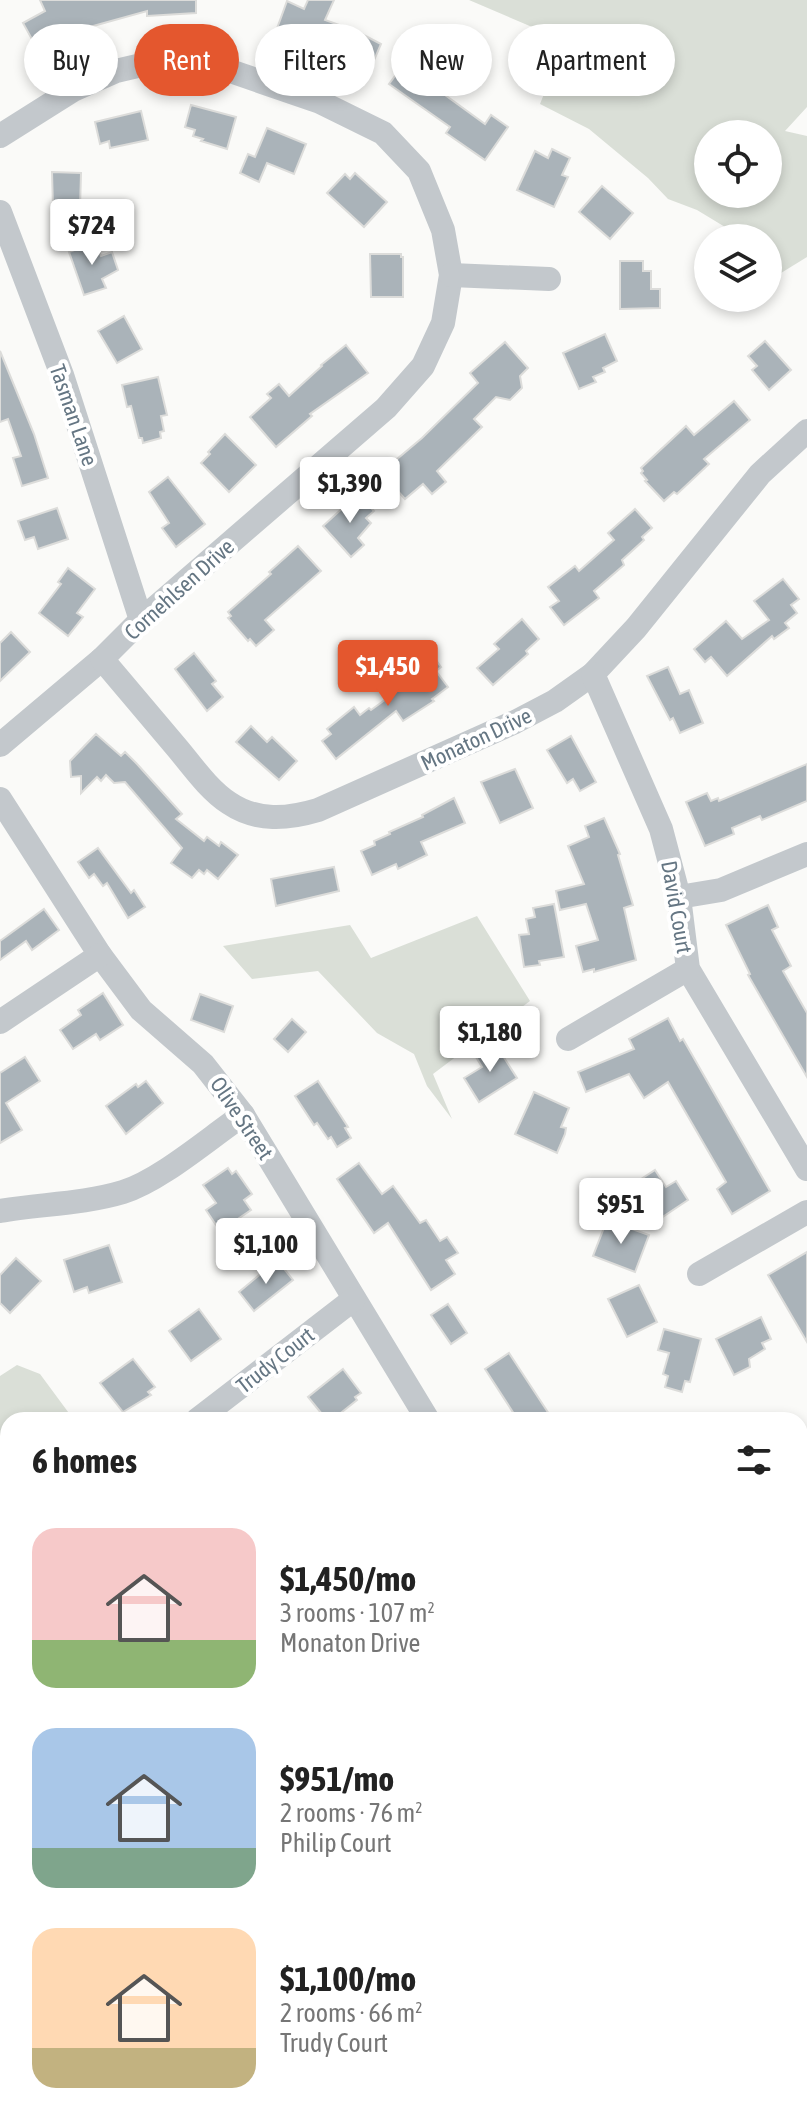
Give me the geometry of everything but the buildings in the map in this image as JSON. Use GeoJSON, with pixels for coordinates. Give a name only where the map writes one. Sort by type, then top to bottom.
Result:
{"type":"FeatureCollection","features":[{"type":"Feature","properties":{"kind":"street","name":"Cornehlsen Drive"},"geometry":{"type":"LineString","coordinates":[[0,136],[73,90],[116,71],[163,60],[207,63],[320,102],[383,133],[419,171],[443,230],[451,275],[443,323],[423,366],[386,408],[0,745]]}},
{"type":"Feature","properties":{"kind":"street","name":"Tasman Lane"},"geometry":{"type":"LineString","coordinates":[[0,212],[62,375],[141,620]]}},
{"type":"Feature","properties":{"kind":"street"},"geometry":{"type":"LineString","coordinates":[[451,275],[549,279]]}},
{"type":"Feature","properties":{"kind":"street","name":"Monaton Drive"},"geometry":{"type":"LineString","coordinates":[[102,659],[206,782],[229,803],[249,813],[273,818],[318,810],[515,722],[555,701],[593,674],[636,628],[760,474],[807,431]]}},
{"type":"Feature","properties":{"kind":"street","name":"David Court"},"geometry":{"type":"LineString","coordinates":[[593,674],[661,829],[679,897],[688,969],[807,1169]]}},
{"type":"Feature","properties":{"kind":"street","name":"Olive Street"},"geometry":{"type":"LineString","coordinates":[[0,799],[100,955],[141,1010],[203,1064],[243,1115],[423,1412]]}},
{"type":"Feature","properties":{"kind":"street"},"geometry":{"type":"LineString","coordinates":[[679,897],[721,890],[807,854]]}},
{"type":"Feature","properties":{"kind":"street"},"geometry":{"type":"LineString","coordinates":[[0,1022],[100,955]]}},
{"type":"Feature","properties":{"kind":"street"},"geometry":{"type":"LineString","coordinates":[[568,1039],[688,969]]}},
{"type":"Feature","properties":{"kind":"street"},"geometry":{"type":"LineString","coordinates":[[0,1211],[98,1198],[126,1191],[151,1178],[243,1115]]}},
{"type":"Feature","properties":{"kind":"street"},"geometry":{"type":"LineString","coordinates":[[699,1274],[807,1212]]}},
{"type":"Feature","properties":{"kind":"street","name":"Trudy Court"},"geometry":{"type":"LineString","coordinates":[[207,1412],[354,1299]]}},
{"type":"Feature","properties":{"kind":"shaded area"},"geometry":{"type":"Polygon","coordinates":[[[469,0],[807,0],[807,107],[785,131],[807,136],[807,257],[782,272],[782,224],[720,224],[697,210],[668,199],[648,178],[589,129],[540,104],[543,96],[675,96],[675,24],[525,24],[469,0]]]}},
{"type":"Feature","properties":{"kind":"shaded area"},"geometry":{"type":"Polygon","coordinates":[[[477,916],[530,1001],[433,1074],[452,1119],[427,1086],[414,1054],[377,1033],[318,971],[252,979],[223,946],[350,925],[371,958],[477,916]]]}},
{"type":"Feature","properties":{"kind":"shaded area"},"geometry":{"type":"Polygon","coordinates":[[[17,1365],[40,1374],[68,1412],[0,1412],[0,1376],[17,1365]]]}}]}
